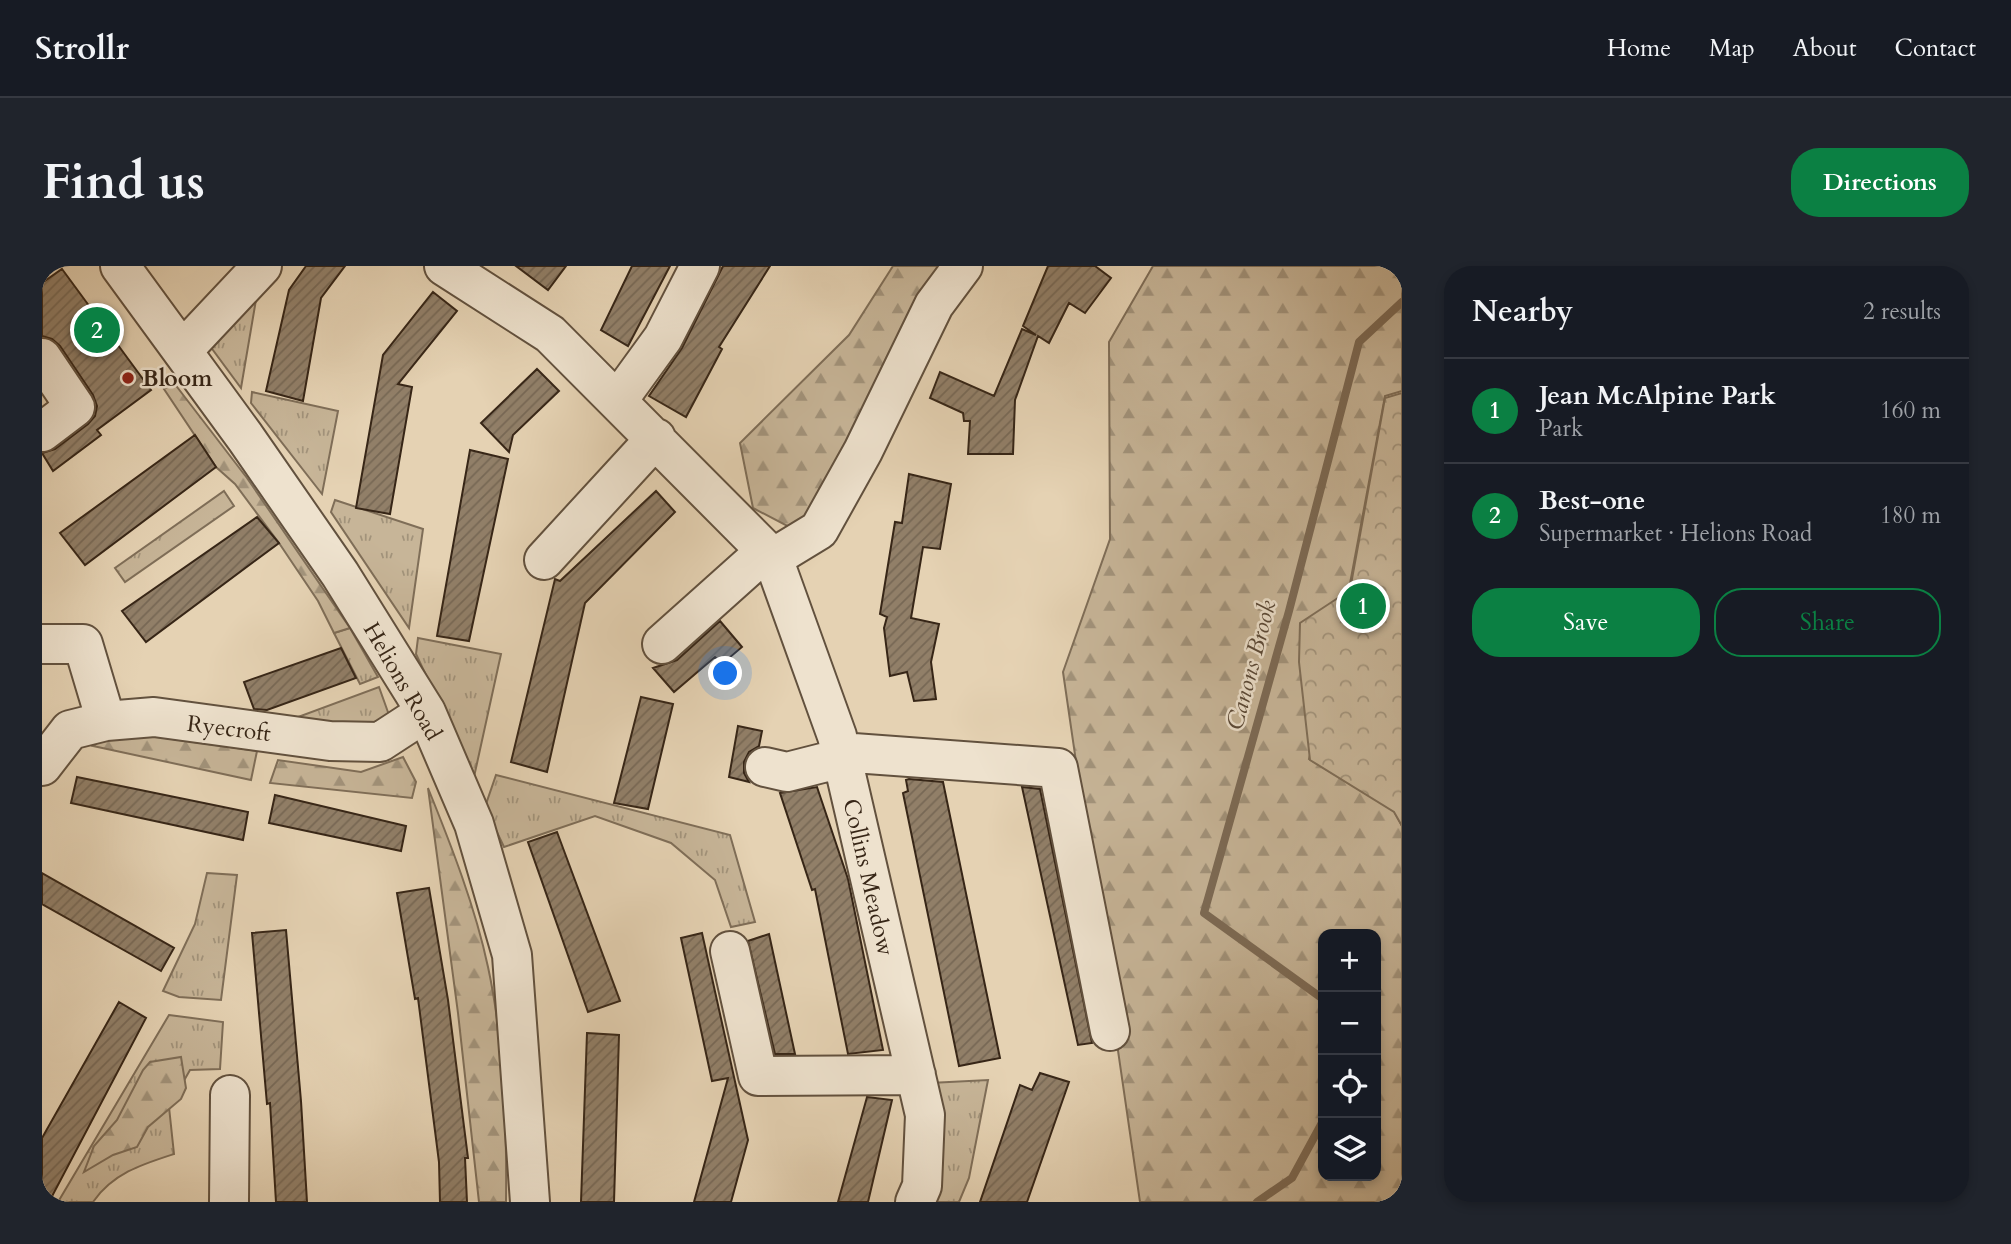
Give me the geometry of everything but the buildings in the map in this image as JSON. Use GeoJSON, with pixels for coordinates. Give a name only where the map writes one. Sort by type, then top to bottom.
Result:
{"type":"FeatureCollection","features":[{"type":"Feature","properties":{"kind":"street","name":"Helions Road"},"geometry":{"type":"LineString","coordinates":[[120,266],[183,350],[340,574],[426,712],[474,824],[512,955],[530,1202]]}},
{"type":"Feature","properties":{"kind":"street"},"geometry":{"type":"LineString","coordinates":[[183,350],[262,266]]}},
{"type":"Feature","properties":{"kind":"street","name":"Collins Meadow"},"geometry":{"type":"LineString","coordinates":[[444,266],[550,334],[770,554],[841,755],[925,1115],[922,1186],[915,1202]]}},
{"type":"Feature","properties":{"kind":"street"},"geometry":{"type":"LineString","coordinates":[[618,400],[663,338],[700,266]]}},
{"type":"Feature","properties":{"kind":"street"},"geometry":{"type":"LineString","coordinates":[[662,644],[770,554],[819,530],[863,451],[933,305],[963,266]]}},
{"type":"Feature","properties":{"kind":"street"},"geometry":{"type":"LineString","coordinates":[[42,358],[75,407],[42,432]]}},
{"type":"Feature","properties":{"kind":"street"},"geometry":{"type":"LineString","coordinates":[[544,560],[656,438]]}},
{"type":"Feature","properties":{"kind":"street"},"geometry":{"type":"LineString","coordinates":[[42,644],[83,644],[106,721]]}},
{"type":"Feature","properties":{"kind":"street","name":"Ryecroft"},"geometry":{"type":"LineString","coordinates":[[42,766],[71,730],[106,721],[154,717],[330,741],[380,742],[426,712]]}},
{"type":"Feature","properties":{"kind":"street"},"geometry":{"type":"LineString","coordinates":[[765,767],[787,772],[841,755],[1058,768],[1110,1031]]}},
{"type":"Feature","properties":{"kind":"street"},"geometry":{"type":"LineString","coordinates":[[730,951],[758,1076],[916,1075]]}},
{"type":"Feature","properties":{"kind":"street"},"geometry":{"type":"LineString","coordinates":[[229,1202],[230,1095]]}},
{"type":"Feature","properties":{"kind":"green space"},"geometry":{"type":"Polygon","coordinates":[[[893,266],[944,266],[859,445],[795,530],[753,508],[740,443],[849,335],[893,266]]]}},
{"type":"Feature","properties":{"kind":"green space"},"geometry":{"type":"Polygon","coordinates":[[[1153,266],[1402,266],[1402,391],[1385,396],[1349,589],[1309,759],[1394,811],[1402,826],[1402,1202],[1140,1202],[1063,672],[1110,539],[1109,342],[1153,266]]]}},
{"type":"Feature","properties":{"kind":"green space"},"geometry":{"type":"Polygon","coordinates":[[[258,288],[241,388],[210,346],[258,288]]]}},
{"type":"Feature","properties":{"kind":"green space"},"geometry":{"type":"Polygon","coordinates":[[[174,383],[247,478],[350,628],[334,633],[318,601],[279,543],[235,484],[216,467],[164,389],[174,383]]]}},
{"type":"Feature","properties":{"kind":"green space"},"geometry":{"type":"Polygon","coordinates":[[[252,392],[338,411],[322,494],[251,403],[252,392]]]}},
{"type":"Feature","properties":{"kind":"green space"},"geometry":{"type":"Polygon","coordinates":[[[1402,393],[1402,826],[1394,812],[1310,760],[1299,662],[1300,623],[1350,590],[1385,398],[1402,393]]]}},
{"type":"Feature","properties":{"kind":"green space"},"geometry":{"type":"Polygon","coordinates":[[[224,491],[234,506],[125,582],[115,568],[224,491]]]}},
{"type":"Feature","properties":{"kind":"green space"},"geometry":{"type":"Polygon","coordinates":[[[335,500],[423,529],[409,628],[331,512],[335,500]]]}},
{"type":"Feature","properties":{"kind":"green space"},"geometry":{"type":"Polygon","coordinates":[[[350,628],[378,677],[360,684],[334,633],[350,628]]]}},
{"type":"Feature","properties":{"kind":"green space"},"geometry":{"type":"Polygon","coordinates":[[[418,638],[501,654],[474,777],[416,654],[418,638]]]}},
{"type":"Feature","properties":{"kind":"green space"},"geometry":{"type":"Polygon","coordinates":[[[379,687],[389,715],[368,728],[294,730],[298,717],[379,687]]]}},
{"type":"Feature","properties":{"kind":"green space"},"geometry":{"type":"Polygon","coordinates":[[[115,731],[257,751],[251,780],[93,746],[115,731]]]}},
{"type":"Feature","properties":{"kind":"green space"},"geometry":{"type":"Polygon","coordinates":[[[403,757],[416,782],[412,798],[270,783],[278,760],[361,772],[403,757]]]}},
{"type":"Feature","properties":{"kind":"green space"},"geometry":{"type":"Polygon","coordinates":[[[496,775],[730,835],[755,922],[731,927],[715,880],[671,843],[595,816],[504,847],[485,807],[496,775]]]}},
{"type":"Feature","properties":{"kind":"green space"},"geometry":{"type":"Polygon","coordinates":[[[428,788],[454,854],[488,967],[498,1024],[503,1084],[506,1202],[479,1202],[458,1013],[428,788]]]}},
{"type":"Feature","properties":{"kind":"green space"},"geometry":{"type":"Polygon","coordinates":[[[207,873],[237,875],[221,1000],[179,997],[163,991],[195,924],[207,873]]]}},
{"type":"Feature","properties":{"kind":"green space"},"geometry":{"type":"Polygon","coordinates":[[[169,1015],[223,1022],[220,1069],[190,1070],[169,1107],[174,1154],[119,1177],[93,1202],[58,1202],[169,1015]]]}},
{"type":"Feature","properties":{"kind":"green space"},"geometry":{"type":"Polygon","coordinates":[[[181,1057],[186,1088],[181,1099],[148,1127],[137,1147],[113,1155],[84,1172],[94,1146],[117,1120],[143,1070],[150,1062],[181,1057]]]}},
{"type":"Feature","properties":{"kind":"green space"},"geometry":{"type":"Polygon","coordinates":[[[988,1080],[969,1178],[959,1202],[922,1202],[930,1083],[988,1080]]]}},
{"type":"Feature","properties":{"kind":"waterway","name":"Canons Brook"},"geometry":{"type":"LineString","coordinates":[[1318,995],[1204,913],[1289,611],[1359,342],[1402,302]]}},
{"type":"Feature","properties":{"kind":"waterway","name":"Canons Brook"},"geometry":{"type":"LineString","coordinates":[[1257,1202],[1292,1178],[1318,1130]]}},
{"type":"Feature","properties":{"kind":"place","name":"Best-one"},"geometry":{"type":"Point","coordinates":[97,330]}},
{"type":"Feature","properties":{"kind":"place","name":"Bloom"},"geometry":{"type":"Point","coordinates":[128,378]}},
{"type":"Feature","properties":{"kind":"place","name":"Jean McAlpine Park"},"geometry":{"type":"Point","coordinates":[1363,606]}}]}
